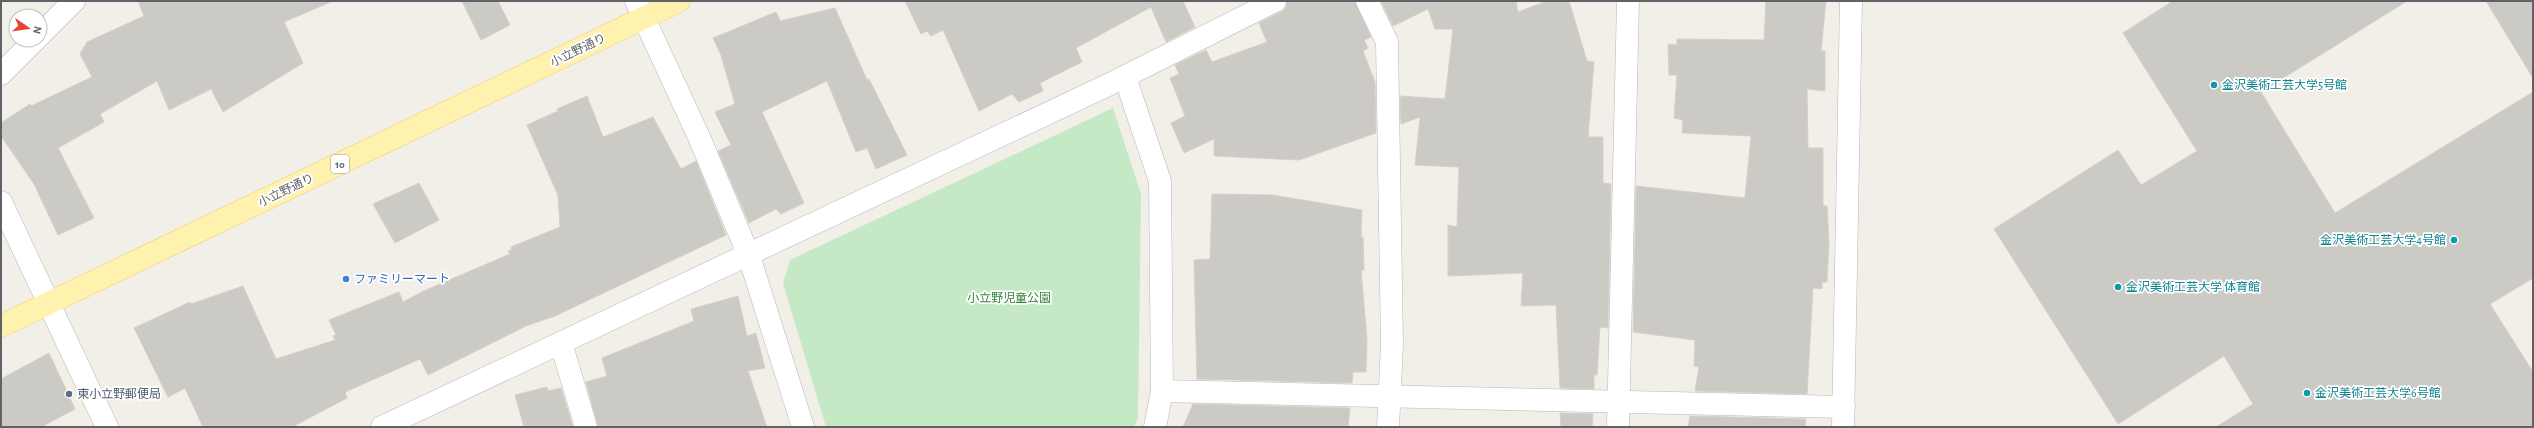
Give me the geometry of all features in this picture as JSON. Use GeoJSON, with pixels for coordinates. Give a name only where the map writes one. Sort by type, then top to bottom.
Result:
{"type":"FeatureCollection","features":[{"type":"Feature","properties":{"kind":"main road","name":"小立野通り"},"geometry":{"type":"LineString","coordinates":[[1,326],[640,10],[680,1]]}},
{"type":"Feature","properties":{"kind":"street"},"geometry":{"type":"LineString","coordinates":[[48,27],[74,1]]}},
{"type":"Feature","properties":{"kind":"street"},"geometry":{"type":"LineString","coordinates":[[382,427],[749,256],[1125,76],[1274,1]]}},
{"type":"Feature","properties":{"kind":"street"},"geometry":{"type":"LineString","coordinates":[[1368,1],[1387,42],[1391,212],[1390,397],[1388,427]]}},
{"type":"Feature","properties":{"kind":"street"},"geometry":{"type":"LineString","coordinates":[[1618,427],[1628,1]]}},
{"type":"Feature","properties":{"kind":"street"},"geometry":{"type":"LineString","coordinates":[[1162,391],[1618,402],[1844,417],[1851,1]]}},
{"type":"Feature","properties":{"kind":"street"},"geometry":{"type":"LineString","coordinates":[[640,10],[700,136],[749,256],[803,427]]}},
{"type":"Feature","properties":{"kind":"street"},"geometry":{"type":"LineString","coordinates":[[1,74],[27,48]]}},
{"type":"Feature","properties":{"kind":"street"},"geometry":{"type":"LineString","coordinates":[[1125,76],[1160,181],[1162,391],[1155,427]]}},
{"type":"Feature","properties":{"kind":"street"},"geometry":{"type":"LineString","coordinates":[[1,202],[50,303],[107,427]]}},
{"type":"Feature","properties":{"kind":"street"},"geometry":{"type":"LineString","coordinates":[[561,343],[586,427]]}},
{"type":"Feature","properties":{"kind":"green space","name":"小立野児童公園"},"geometry":{"type":"Polygon","coordinates":[[[1113,108],[1141,194],[1138,418],[1134,427],[826,427],[783,283],[790,260],[1113,108]]]}},
{"type":"Feature","properties":{"kind":"building"},"geometry":{"type":"Polygon","coordinates":[[[138,1],[333,1],[284,22],[303,63],[223,112],[211,89],[169,110],[157,81],[100,114],[104,122],[58,148],[94,218],[58,235],[34,184],[1,136],[1,123],[30,104],[31,106],[92,77],[80,54],[87,42],[144,16],[138,1]]]}},
{"type":"Feature","properties":{"kind":"building"},"geometry":{"type":"Polygon","coordinates":[[[462,1],[498,1],[510,25],[481,40],[462,1]]]}},
{"type":"Feature","properties":{"kind":"building"},"geometry":{"type":"Polygon","coordinates":[[[905,1],[1183,1],[1195,27],[1166,42],[1151,7],[1076,48],[1082,62],[1040,83],[1043,91],[1019,102],[1012,94],[979,111],[943,30],[931,36],[927,31],[921,34],[905,1]]]}},
{"type":"Feature","properties":{"kind":"building"},"geometry":{"type":"Polygon","coordinates":[[[1287,1],[1355,1],[1371,37],[1364,40],[1368,48],[1363,51],[1375,82],[1376,133],[1299,160],[1214,156],[1214,139],[1184,153],[1171,123],[1185,116],[1170,78],[1179,74],[1175,65],[1206,50],[1212,62],[1267,42],[1259,23],[1281,12],[1286,8],[1287,1]]]}},
{"type":"Feature","properties":{"kind":"building"},"geometry":{"type":"Polygon","coordinates":[[[1381,1],[1516,1],[1518,12],[1547,1],[1569,1],[1587,61],[1594,62],[1588,137],[1603,137],[1603,183],[1611,184],[1608,328],[1600,327],[1597,375],[1594,375],[1594,389],[1560,388],[1556,305],[1521,306],[1523,273],[1448,276],[1448,225],[1457,227],[1459,167],[1415,165],[1420,117],[1401,124],[1400,96],[1445,99],[1453,29],[1435,29],[1428,9],[1393,26],[1381,1]]]}},
{"type":"Feature","properties":{"kind":"building"},"geometry":{"type":"Polygon","coordinates":[[[1766,1],[1826,1],[1821,51],[1825,51],[1825,91],[1807,89],[1808,148],[1823,148],[1823,206],[1827,206],[1829,243],[1827,282],[1822,282],[1822,289],[1813,288],[1807,394],[1695,391],[1699,367],[1694,366],[1695,340],[1633,332],[1636,186],[1745,198],[1751,136],[1682,133],[1683,120],[1674,118],[1677,75],[1669,75],[1668,44],[1677,45],[1677,39],[1764,40],[1766,1]]]}},
{"type":"Feature","properties":{"kind":"building"},"geometry":{"type":"Polygon","coordinates":[[[2173,1],[2407,1],[2261,92],[2335,213],[2533,92],[2533,278],[2490,304],[2533,372],[2533,427],[2216,427],[2253,404],[2224,356],[2118,424],[1994,229],[2118,150],[2141,185],[2197,151],[2123,33],[2173,1]]]}},
{"type":"Feature","properties":{"kind":"building"},"geometry":{"type":"Polygon","coordinates":[[[2486,1],[2533,1],[2533,78],[2486,1]]]}},
{"type":"Feature","properties":{"kind":"building"},"geometry":{"type":"Polygon","coordinates":[[[835,8],[867,80],[869,79],[907,155],[876,169],[867,148],[856,152],[827,81],[762,112],[804,203],[781,214],[776,209],[749,223],[718,151],[731,145],[715,112],[735,104],[721,55],[713,38],[776,12],[780,21],[835,8]]]}},
{"type":"Feature","properties":{"kind":"building"},"geometry":{"type":"Polygon","coordinates":[[[587,96],[603,137],[653,117],[681,169],[696,161],[726,235],[555,316],[526,326],[428,375],[420,359],[345,392],[347,398],[292,427],[203,427],[185,388],[168,397],[134,328],[190,302],[191,304],[243,286],[276,359],[335,340],[333,336],[336,335],[329,320],[399,292],[403,302],[426,290],[510,254],[508,251],[512,249],[511,247],[560,227],[558,195],[527,125],[558,111],[557,109],[587,96]]]}},
{"type":"Feature","properties":{"kind":"building"},"geometry":{"type":"Polygon","coordinates":[[[419,183],[439,220],[395,243],[373,204],[419,183]]]}},
{"type":"Feature","properties":{"kind":"building"},"geometry":{"type":"Polygon","coordinates":[[[1212,194],[1273,195],[1362,210],[1361,237],[1363,237],[1364,270],[1361,270],[1367,339],[1366,372],[1353,372],[1352,383],[1197,379],[1194,260],[1210,259],[1212,194]]]}},
{"type":"Feature","properties":{"kind":"building"},"geometry":{"type":"Polygon","coordinates":[[[738,296],[747,336],[756,333],[765,368],[748,371],[767,427],[598,427],[586,382],[607,376],[602,358],[694,321],[691,309],[738,296]]]}},
{"type":"Feature","properties":{"kind":"building"},"geometry":{"type":"Polygon","coordinates":[[[49,353],[75,409],[41,427],[1,427],[1,379],[49,353]]]}},
{"type":"Feature","properties":{"kind":"building"},"geometry":{"type":"Polygon","coordinates":[[[547,387],[548,391],[561,388],[573,427],[524,427],[515,395],[547,387]]]}},
{"type":"Feature","properties":{"kind":"building"},"geometry":{"type":"Polygon","coordinates":[[[1193,404],[1350,408],[1348,427],[1183,427],[1193,404]]]}},
{"type":"Feature","properties":{"kind":"building"},"geometry":{"type":"Polygon","coordinates":[[[1560,413],[1593,414],[1592,427],[1561,427],[1560,413]]]}},
{"type":"Feature","properties":{"kind":"building"},"geometry":{"type":"Polygon","coordinates":[[[1690,416],[1806,419],[1805,427],[1688,427],[1690,416]]]}},
{"type":"Feature","properties":{"kind":"place","name":"金沢美術工芸大学5号館"},"geometry":{"type":"Point","coordinates":[2214,85]}},
{"type":"Feature","properties":{"kind":"place","name":"金沢美術工芸大学4号館"},"geometry":{"type":"Point","coordinates":[2454,240]}},
{"type":"Feature","properties":{"kind":"place","name":"ファミリーマート"},"geometry":{"type":"Point","coordinates":[346,279]}},
{"type":"Feature","properties":{"kind":"place","name":"金沢美術工芸大学 体育館"},"geometry":{"type":"Point","coordinates":[2118,287]}},
{"type":"Feature","properties":{"kind":"place","name":"金沢美術工芸大学6号館"},"geometry":{"type":"Point","coordinates":[2307,393]}},
{"type":"Feature","properties":{"kind":"place","name":"東小立野郵便局"},"geometry":{"type":"Point","coordinates":[69,394]}}]}
